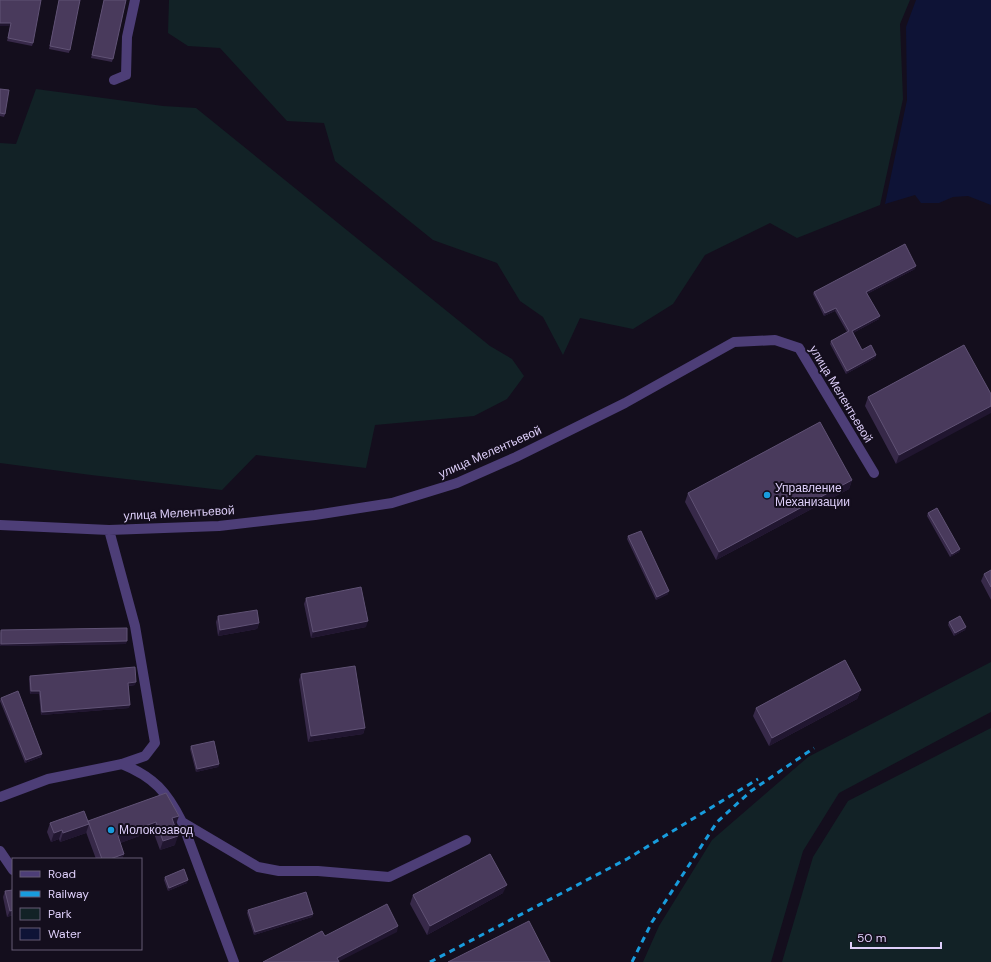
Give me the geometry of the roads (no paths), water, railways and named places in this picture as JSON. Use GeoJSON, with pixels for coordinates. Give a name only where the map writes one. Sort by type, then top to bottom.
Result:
{"type":"FeatureCollection","features":[{"type":"Feature","properties":{"kind":"street"},"geometry":{"type":"LineString","coordinates":[[114,80],[126,76],[127,37],[135,0]]}},
{"type":"Feature","properties":{"kind":"street","name":"улица Мелентьевой"},"geometry":{"type":"LineString","coordinates":[[0,525],[109,530],[220,526],[315,515],[392,503],[457,483],[516,457],[625,403],[734,342],[775,340],[799,348],[874,473]]}},
{"type":"Feature","properties":{"kind":"street"},"geometry":{"type":"LineString","coordinates":[[0,797],[48,779],[122,764],[145,756],[155,743],[135,626],[109,530]]}},
{"type":"Feature","properties":{"kind":"street"},"geometry":{"type":"LineString","coordinates":[[122,764],[140,771],[162,789],[171,800],[182,822],[234,962]]}},
{"type":"Feature","properties":{"kind":"street"},"geometry":{"type":"LineString","coordinates":[[182,822],[258,867],[279,871],[318,870],[389,877],[466,840]]}},
{"type":"Feature","properties":{"kind":"street"},"geometry":{"type":"LineString","coordinates":[[0,851],[12,869]]}},
{"type":"Feature","properties":{"kind":"water"},"geometry":{"type":"Polygon","coordinates":[[[916,0],[991,0],[991,205],[968,196],[953,197],[939,203],[921,203],[915,195],[885,204],[907,100],[906,27],[916,0]]]}},
{"type":"Feature","properties":{"kind":"railway"},"geometry":{"type":"LineString","coordinates":[[632,962],[652,922],[717,822],[751,791],[814,748]]}},
{"type":"Feature","properties":{"kind":"railway"},"geometry":{"type":"LineString","coordinates":[[430,962],[627,859],[758,779]]}},
{"type":"Feature","properties":{"kind":"place","name":"Управление Механизации"},"geometry":{"type":"Point","coordinates":[767,495]}},
{"type":"Feature","properties":{"kind":"place","name":"Молокозавод"},"geometry":{"type":"Point","coordinates":[111,830]}}]}
